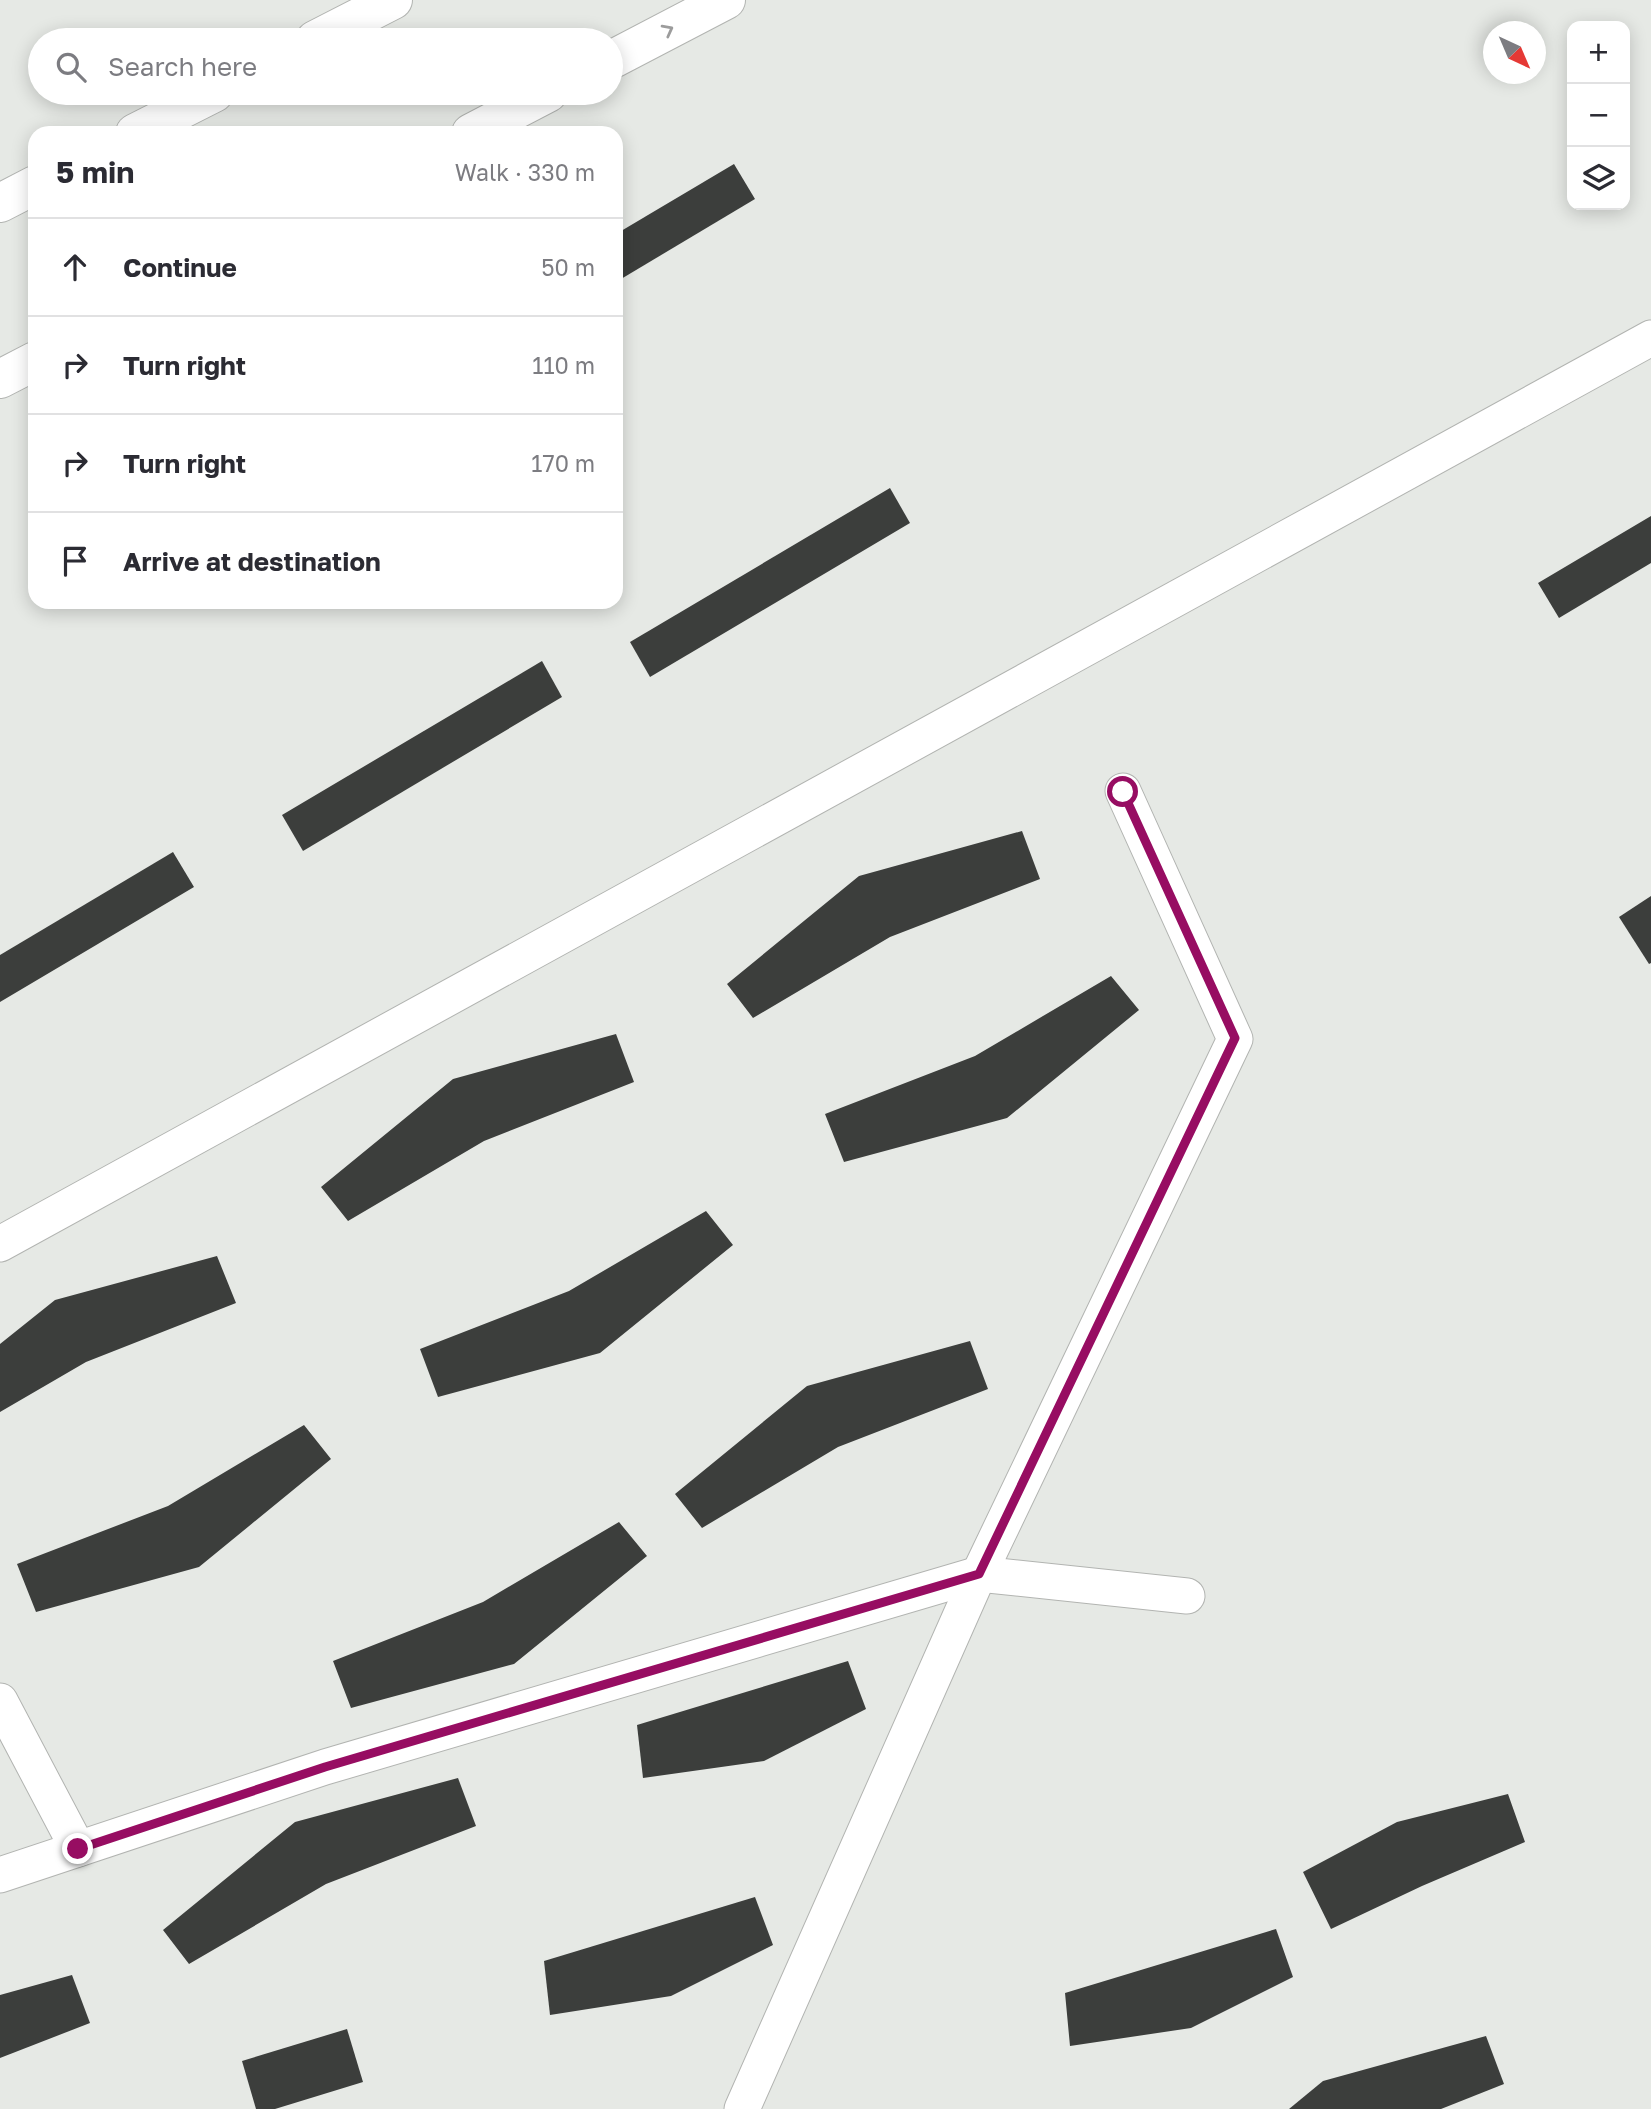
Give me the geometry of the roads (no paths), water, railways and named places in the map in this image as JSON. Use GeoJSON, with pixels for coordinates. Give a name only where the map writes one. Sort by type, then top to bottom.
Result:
{"type":"FeatureCollection","features":[{"type":"Feature","properties":{"kind":"main road"},"geometry":{"type":"LineString","coordinates":[[338,28],[393,0]]}},
{"type":"Feature","properties":{"kind":"main road"},"geometry":{"type":"LineString","coordinates":[[623,54],[726,0]]}},
{"type":"Feature","properties":{"kind":"main road"},"geometry":{"type":"LineString","coordinates":[[149,126],[190,105]]}},
{"type":"Feature","properties":{"kind":"main road"},"geometry":{"type":"LineString","coordinates":[[484,126],[525,105]]}},
{"type":"Feature","properties":{"kind":"main road"},"geometry":{"type":"LineString","coordinates":[[0,203],[28,189]]}},
{"type":"Feature","properties":{"kind":"main road"},"geometry":{"type":"LineString","coordinates":[[0,379],[28,365]]}},
{"type":"Feature","properties":{"kind":"street"},"geometry":{"type":"LineString","coordinates":[[0,1244],[1651,338]]}},
{"type":"Feature","properties":{"kind":"street"},"geometry":{"type":"LineString","coordinates":[[742,2109],[979,1574],[1235,1038],[1123,792]]}},
{"type":"Feature","properties":{"kind":"street"},"geometry":{"type":"LineString","coordinates":[[0,1875],[325,1767],[979,1574],[1186,1596]]}},
{"type":"Feature","properties":{"kind":"street"},"geometry":{"type":"LineString","coordinates":[[0,1700],[78,1849]]}}]}
